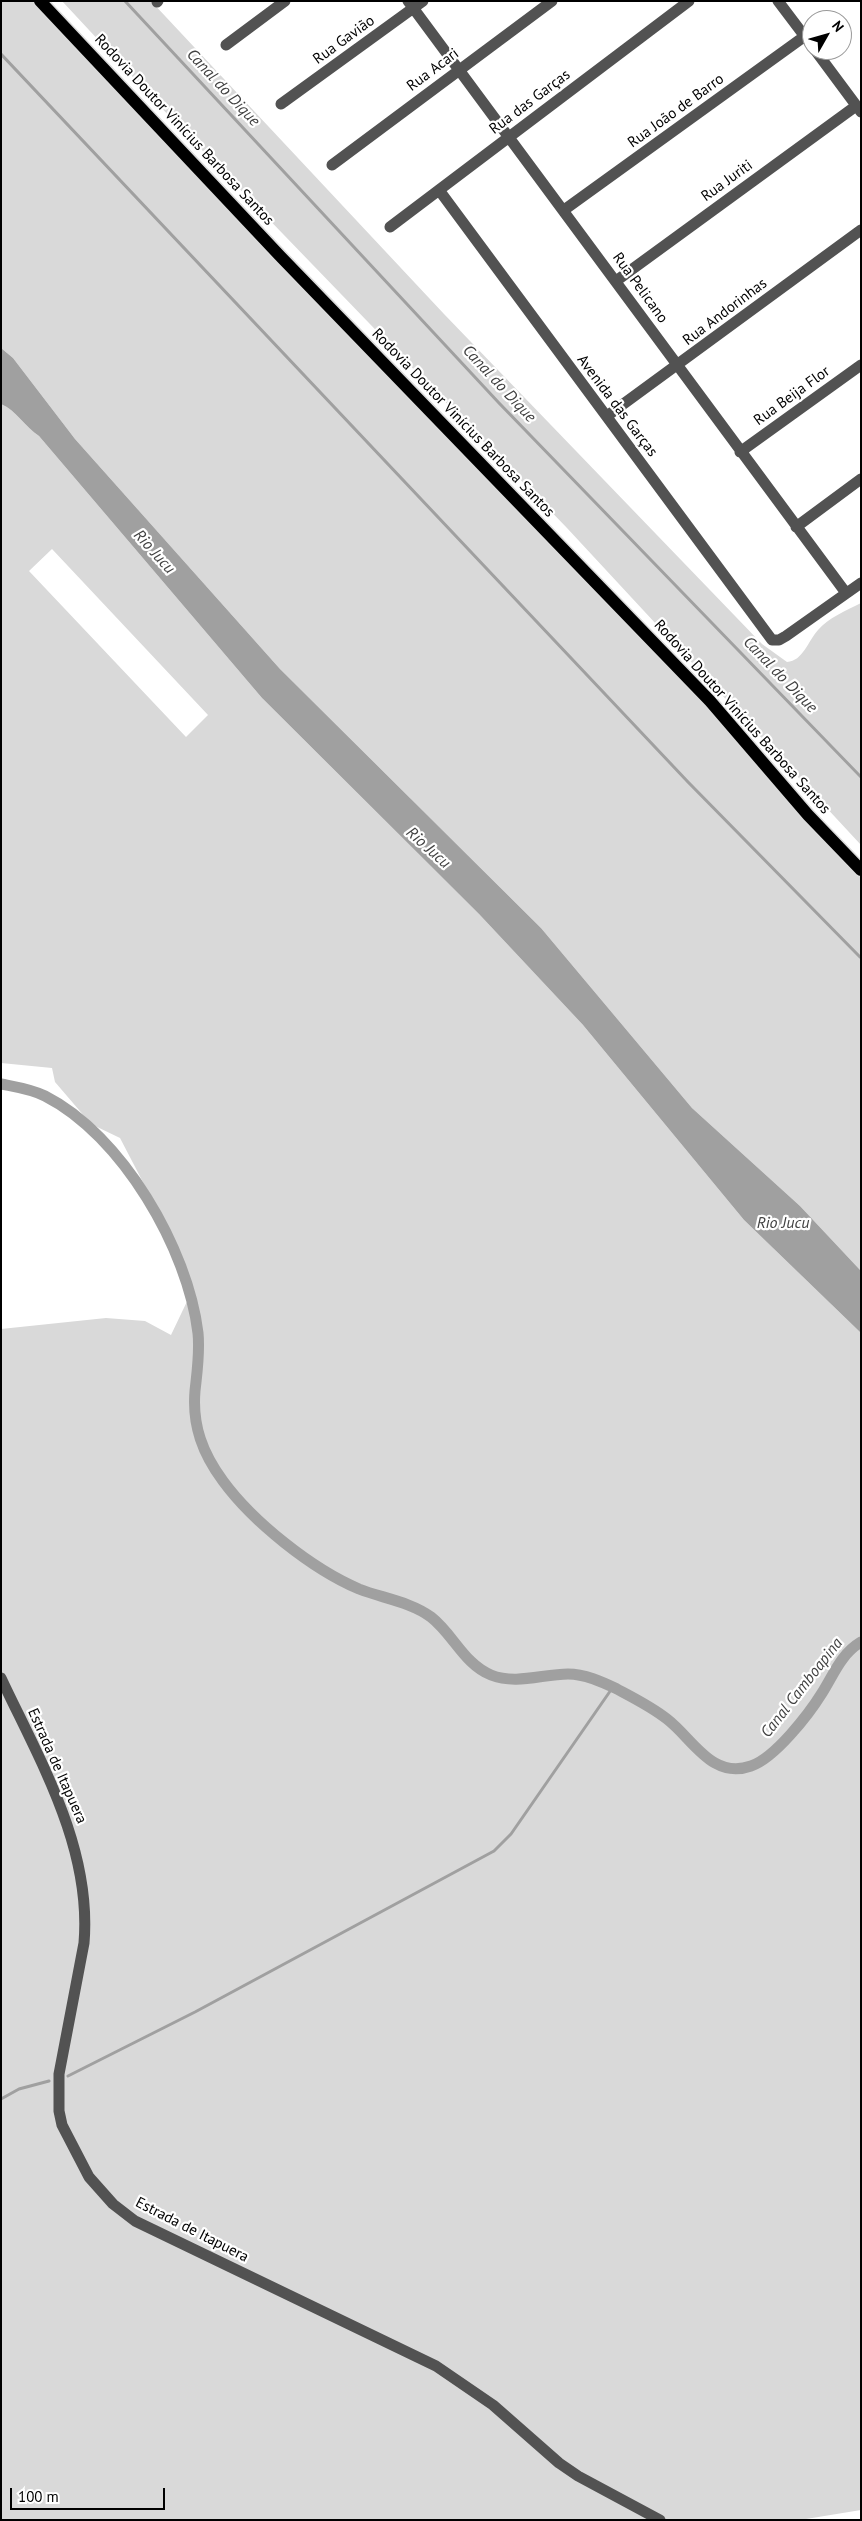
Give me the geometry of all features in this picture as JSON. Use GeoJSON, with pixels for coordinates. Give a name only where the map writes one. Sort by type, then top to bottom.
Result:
{"type":"FeatureCollection","features":[{"type":"Feature","properties":{"kind":"main road","name":"Rodovia Doutor Vinícius Barbosa Santos"},"geometry":{"type":"LineString","coordinates":[[40,1],[280,256],[710,702],[808,815],[861,870]]}},
{"type":"Feature","properties":{"kind":"street"},"geometry":{"type":"LineString","coordinates":[[226,45],[285,1]]}},
{"type":"Feature","properties":{"kind":"street","name":"Rua Gavião"},"geometry":{"type":"LineString","coordinates":[[281,104],[411,5],[423,1]]}},
{"type":"Feature","properties":{"kind":"street","name":"Rua Acari"},"geometry":{"type":"LineString","coordinates":[[332,165],[552,1]]}},
{"type":"Feature","properties":{"kind":"street","name":"Rua das Garças"},"geometry":{"type":"LineString","coordinates":[[390,227],[689,1]]}},
{"type":"Feature","properties":{"kind":"street"},"geometry":{"type":"LineString","coordinates":[[778,1],[802,33]]}},
{"type":"Feature","properties":{"kind":"street","name":"Rua Pelicano"},"geometry":{"type":"LineString","coordinates":[[411,5],[846,593]]}},
{"type":"Feature","properties":{"kind":"street","name":"Rua João de Barro"},"geometry":{"type":"LineString","coordinates":[[564,210],[802,45]]}},
{"type":"Feature","properties":{"kind":"street"},"geometry":{"type":"LineString","coordinates":[[822,60],[858,109]]}},
{"type":"Feature","properties":{"kind":"street","name":"Rua Juriti"},"geometry":{"type":"LineString","coordinates":[[616,281],[858,109]]}},
{"type":"Feature","properties":{"kind":"street","name":"Avenida das Garças"},"geometry":{"type":"LineString","coordinates":[[439,190],[772,640],[780,640],[846,593]]}},
{"type":"Feature","properties":{"kind":"street","name":"Rua Andorinhas"},"geometry":{"type":"LineString","coordinates":[[607,416],[861,230]]}},
{"type":"Feature","properties":{"kind":"street","name":"Rua Beija Flor"},"geometry":{"type":"LineString","coordinates":[[740,452],[861,364]]}},
{"type":"Feature","properties":{"kind":"street"},"geometry":{"type":"LineString","coordinates":[[796,527],[861,478]]}},
{"type":"Feature","properties":{"kind":"street"},"geometry":{"type":"LineString","coordinates":[[846,593],[861,583]]}},
{"type":"Feature","properties":{"kind":"street","name":"Estrada de Itapuera"},"geometry":{"type":"LineString","coordinates":[[1,1678],[67,1822],[84,1900],[86,1920],[84,1943],[58,2086],[62,2125],[89,2178],[112,2204],[135,2220],[321,2312],[410,2352],[456,2378],[493,2405],[559,2463],[578,2476],[660,2520]]}},
{"type":"Feature","properties":{"kind":"shaded area"},"geometry":{"type":"Polygon","coordinates":[[[1,1],[38,1],[555,540],[861,871],[861,1271],[800,1206],[692,1108],[541,928],[280,669],[75,439],[13,358],[1,348],[1,1]]]}},
{"type":"Feature","properties":{"kind":"shaded area"},"geometry":{"type":"Polygon","coordinates":[[[62,1],[151,1],[444,314],[762,644],[787,662],[793,661],[805,650],[814,634],[822,626],[861,603],[861,845],[567,528],[170,117],[62,1]]]}},
{"type":"Feature","properties":{"kind":"shaded area"},"geometry":{"type":"Polygon","coordinates":[[[1,404],[11,410],[39,436],[262,698],[479,914],[583,1025],[744,1220],[861,1333],[861,2510],[800,2520],[1,2520],[1,1329],[106,1318],[145,1321],[171,1335],[192,1291],[183,1259],[120,1138],[91,1124],[55,1082],[52,1068],[1,1063],[1,404]],[[52,549],[29,571],[186,737],[208,715],[52,549]]]}},
{"type":"Feature","properties":{"kind":"water","name":"Rio Jucu"},"geometry":{"type":"Polygon","coordinates":[[[1,348],[13,358],[75,439],[280,669],[541,928],[692,1108],[800,1206],[861,1271],[861,1333],[744,1220],[583,1025],[479,914],[262,698],[39,436],[11,410],[1,404],[1,348]]]}},
{"type":"Feature","properties":{"kind":"waterway","name":"Canal do Dique"},"geometry":{"type":"LineString","coordinates":[[125,1],[499,403],[861,777]]}},
{"type":"Feature","properties":{"kind":"waterway"},"geometry":{"type":"LineString","coordinates":[[1,54],[688,782],[860,957]]}},
{"type":"Feature","properties":{"kind":"waterway","name":"Canal Camboapina"},"geometry":{"type":"LineString","coordinates":[[1,1084],[23,1088],[45,1096],[73,1114],[100,1138],[125,1166],[147,1198],[181,1266],[192,1300],[199,1340],[195,1416],[200,1439],[216,1471],[236,1497],[267,1528],[303,1557],[359,1589],[405,1604],[431,1617],[473,1664],[491,1675],[500,1678],[520,1679],[574,1674],[593,1679],[617,1689],[661,1715],[714,1763],[737,1769],[751,1766],[781,1745],[809,1712],[843,1658],[861,1642]]}},
{"type":"Feature","properties":{"kind":"waterway"},"geometry":{"type":"LineString","coordinates":[[68,2076],[195,2012],[494,1851],[511,1834],[613,1687]]}},
{"type":"Feature","properties":{"kind":"waterway"},"geometry":{"type":"LineString","coordinates":[[1,2099],[19,2089],[49,2081]]}}]}
